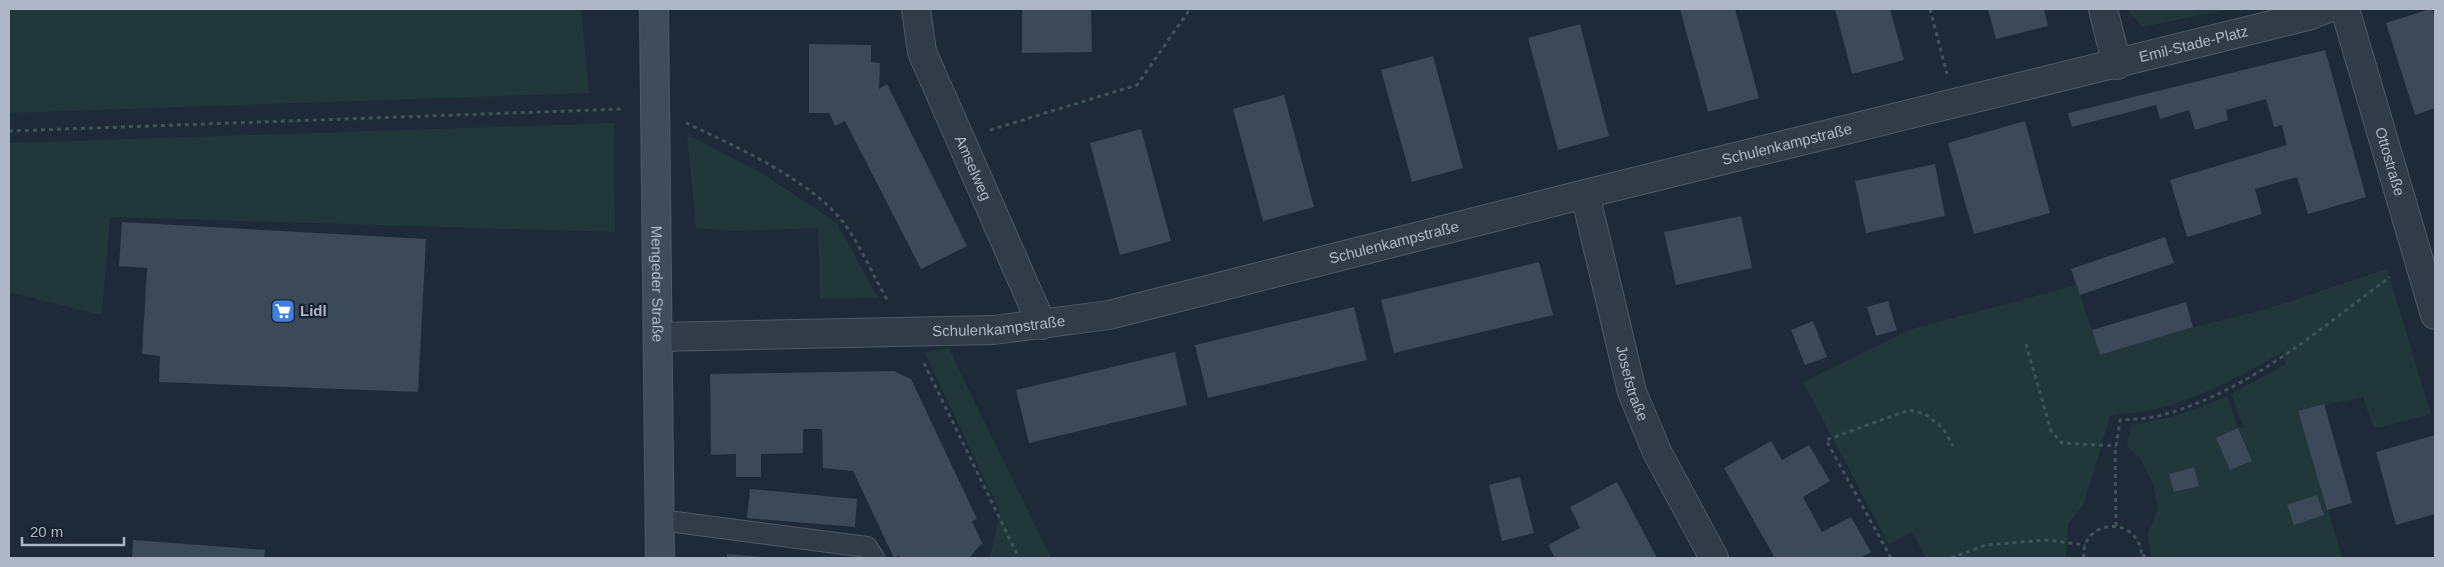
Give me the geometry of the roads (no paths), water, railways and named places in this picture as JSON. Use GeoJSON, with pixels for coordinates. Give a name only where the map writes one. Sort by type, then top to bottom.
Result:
{"type":"FeatureCollection","features":[{"type":"Feature","properties":{"kind":"main road","name":"Mengeder Straße"},"geometry":{"type":"LineString","coordinates":[[654,9],[660,558]]}},
{"type":"Feature","properties":{"kind":"street","name":"Amselweg"},"geometry":{"type":"LineString","coordinates":[[916,9],[922,52],[959,140],[1042,324]]}},
{"type":"Feature","properties":{"kind":"street"},"geometry":{"type":"LineString","coordinates":[[2103,9],[2117,64]]}},
{"type":"Feature","properties":{"kind":"street","name":"Emil-Stade-Platz"},"geometry":{"type":"LineString","coordinates":[[2117,64],[2308,16],[2326,9]]}},
{"type":"Feature","properties":{"kind":"street","name":"Ottostraße"},"geometry":{"type":"LineString","coordinates":[[2345,9],[2435,315]]}},
{"type":"Feature","properties":{"kind":"street","name":"Schulenkampstraße"},"geometry":{"type":"LineString","coordinates":[[659,337],[994,330],[1109,315],[1586,194],[2117,64]]}},
{"type":"Feature","properties":{"kind":"street","name":"Josefstraße"},"geometry":{"type":"LineString","coordinates":[[1586,194],[1632,392],[1657,452],[1714,558]]}},
{"type":"Feature","properties":{"kind":"lane"},"geometry":{"type":"LineString","coordinates":[[660,520],[867,547],[874,558]]}},
{"type":"Feature","properties":{"kind":"place","name":"Lidl"},"geometry":{"type":"Point","coordinates":[283,311]}}]}
